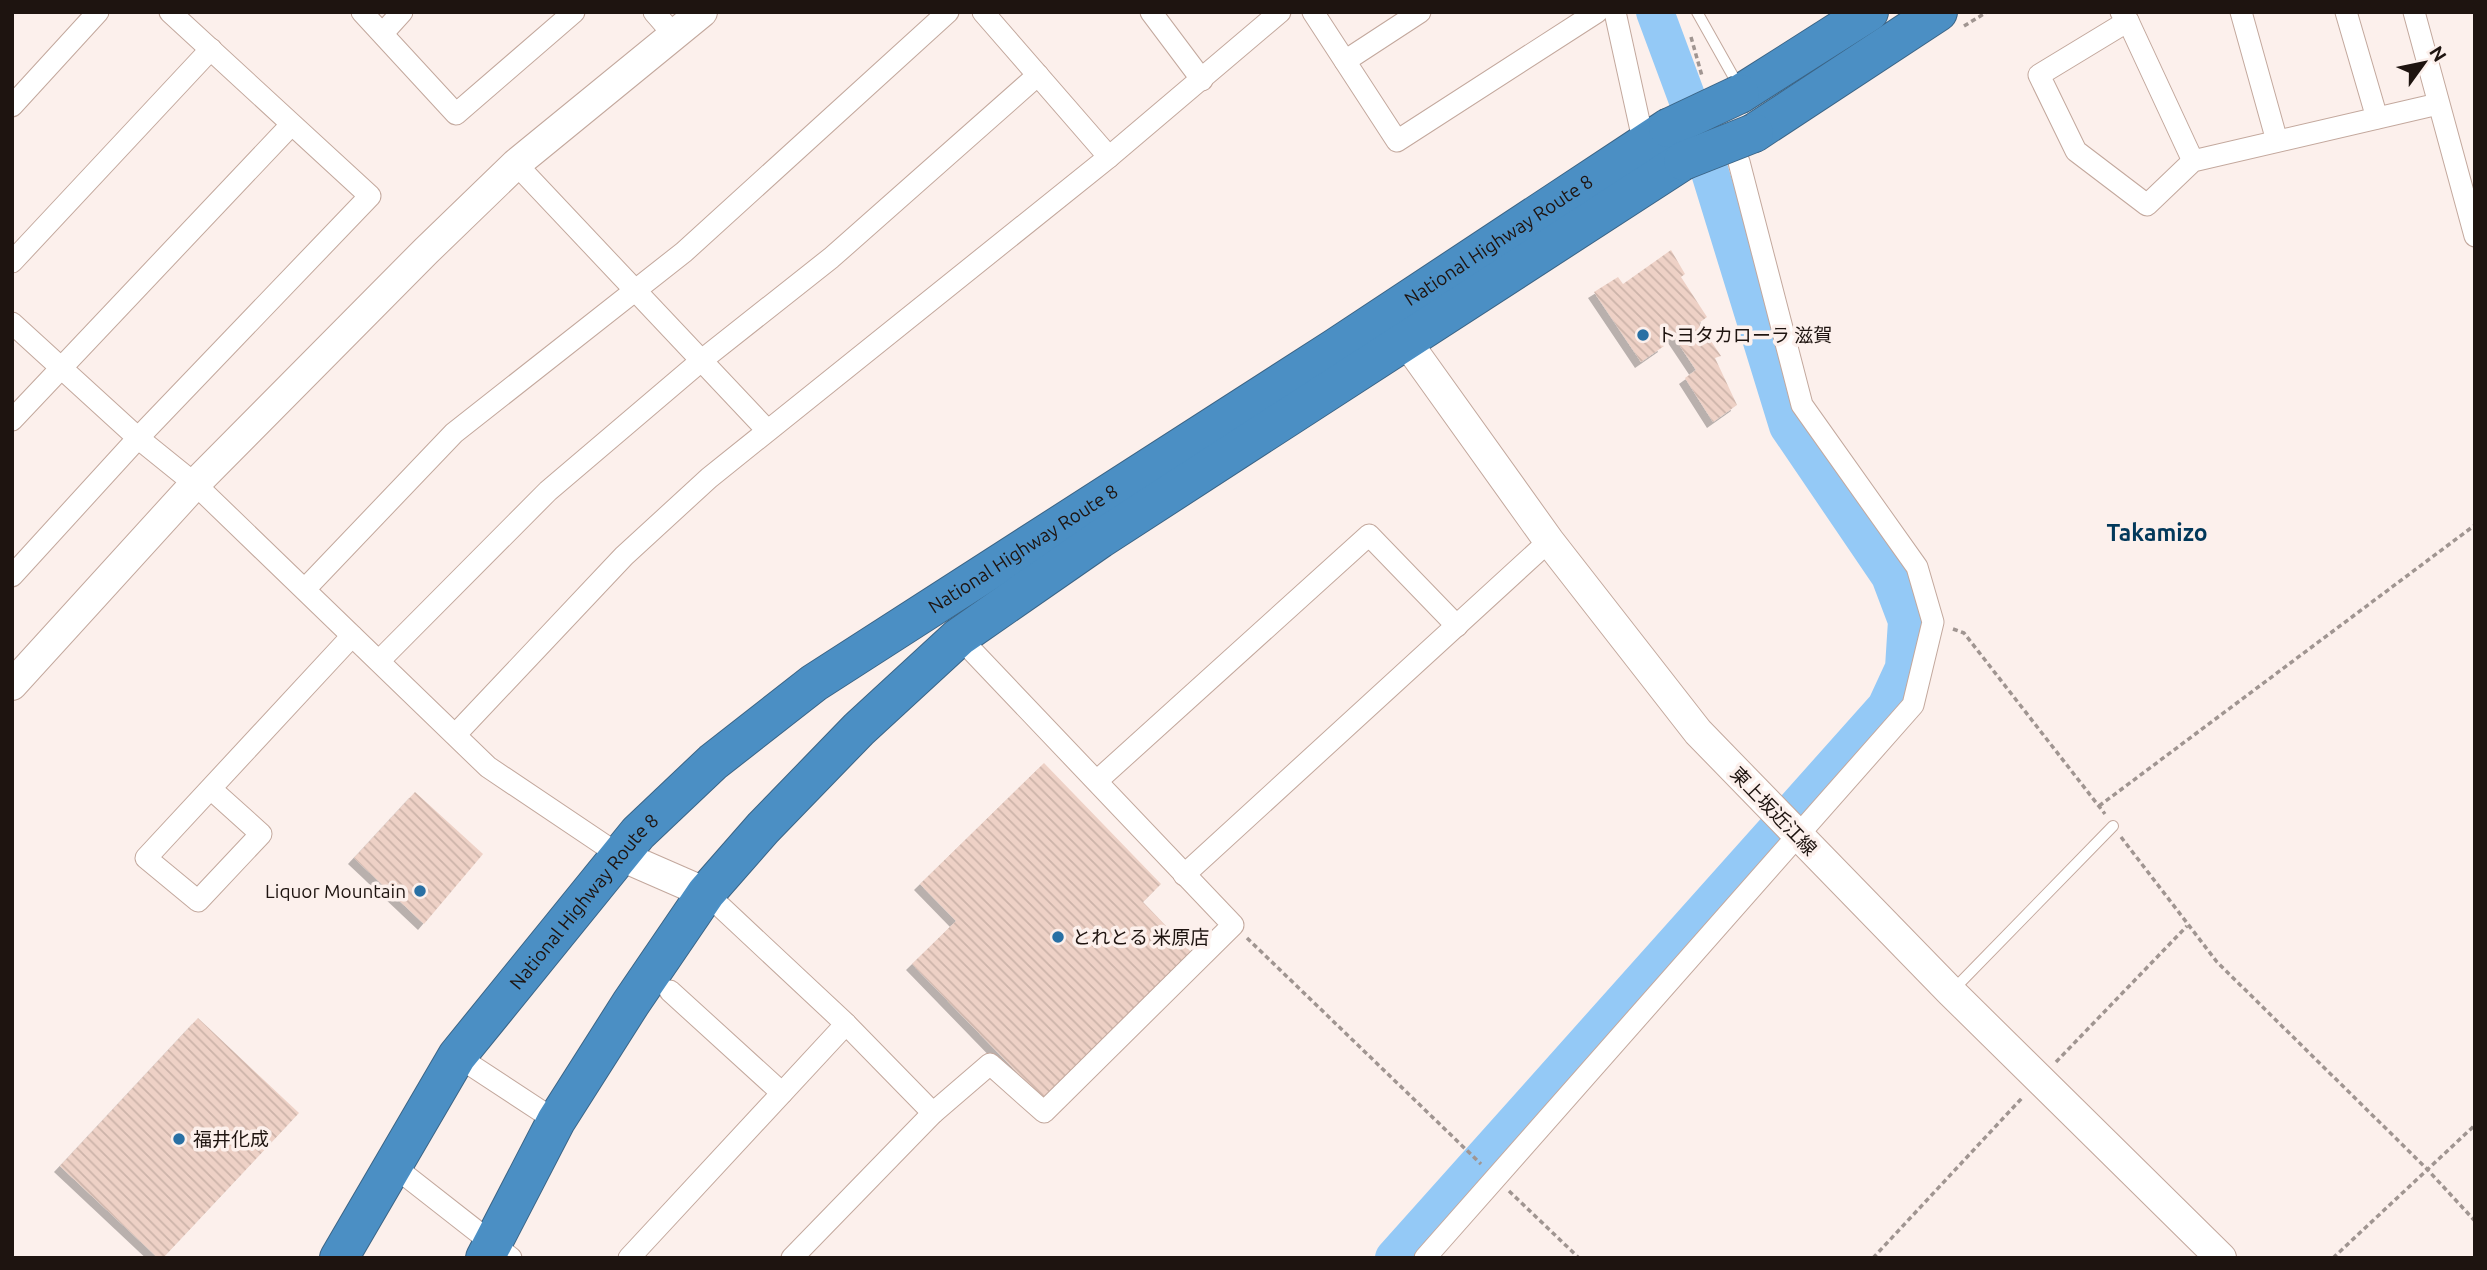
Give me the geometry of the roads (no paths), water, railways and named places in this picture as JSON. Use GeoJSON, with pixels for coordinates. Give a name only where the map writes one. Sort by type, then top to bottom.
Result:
{"type":"FeatureCollection","features":[{"type":"Feature","properties":{"kind":"highway","name":"National Highway Route 8"},"geometry":{"type":"LineString","coordinates":[[496,1253],[556,1121],[631,1003],[706,893],[859,729],[960,637],[1396,329],[1665,144],[1736,85],[1869,12]]}},
{"type":"Feature","properties":{"kind":"highway","name":"National Highway Route 8"},"geometry":{"type":"LineString","coordinates":[[1665,144],[1746,148],[1916,18]]}},
{"type":"Feature","properties":{"kind":"highway","name":"National Highway Route 8"},"geometry":{"type":"LineString","coordinates":[[339,1258],[391,1164],[457,1056],[619,855],[713,762],[814,683],[1396,329]]}},
{"type":"Feature","properties":{"kind":"main road"},"geometry":{"type":"LineString","coordinates":[[12,685],[195,484],[516,164],[702,12]]}},
{"type":"Feature","properties":{"kind":"main road","name":"東上坂近江線"},"geometry":{"type":"LineString","coordinates":[[1396,329],[1549,541],[1698,732],[1951,992],[2221,1258]]}},
{"type":"Feature","properties":{"kind":"main road"},"geometry":{"type":"LineString","coordinates":[[619,855],[706,893]]}},
{"type":"Feature","properties":{"kind":"street"},"geometry":{"type":"LineString","coordinates":[[12,106],[98,12]]}},
{"type":"Feature","properties":{"kind":"street"},"geometry":{"type":"LineString","coordinates":[[12,576],[138,438],[370,196],[170,12]]}},
{"type":"Feature","properties":{"kind":"street"},"geometry":{"type":"LineString","coordinates":[[362,12],[456,114],[574,12]]}},
{"type":"Feature","properties":{"kind":"street"},"geometry":{"type":"LineString","coordinates":[[383,33],[402,12]]}},
{"type":"Feature","properties":{"kind":"street"},"geometry":{"type":"LineString","coordinates":[[654,12],[674,35]]}},
{"type":"Feature","properties":{"kind":"street"},"geometry":{"type":"LineString","coordinates":[[306,589],[454,433],[635,287],[684,252],[948,12]]}},
{"type":"Feature","properties":{"kind":"street"},"geometry":{"type":"LineString","coordinates":[[983,12],[1109,157]]}},
{"type":"Feature","properties":{"kind":"street"},"geometry":{"type":"LineString","coordinates":[[1151,12],[1202,80]]}},
{"type":"Feature","properties":{"kind":"street"},"geometry":{"type":"LineString","coordinates":[[456,734],[624,556],[709,478],[1109,157],[1280,12]]}},
{"type":"Feature","properties":{"kind":"street"},"geometry":{"type":"LineString","coordinates":[[1313,12],[1397,141],[1597,12]]}},
{"type":"Feature","properties":{"kind":"street"},"geometry":{"type":"LineString","coordinates":[[1345,61],[1420,12]]}},
{"type":"Feature","properties":{"kind":"street"},"geometry":{"type":"LineString","coordinates":[[1615,12],[1665,144]]}},
{"type":"Feature","properties":{"kind":"street"},"geometry":{"type":"LineString","coordinates":[[2241,12],[2277,141]]}},
{"type":"Feature","properties":{"kind":"street"},"geometry":{"type":"LineString","coordinates":[[2346,12],[2377,118]]}},
{"type":"Feature","properties":{"kind":"street"},"geometry":{"type":"LineString","coordinates":[[2414,12],[2475,236]]}},
{"type":"Feature","properties":{"kind":"street"},"geometry":{"type":"LineString","coordinates":[[2193,161],[2124,16],[2039,75],[2076,151],[2147,205],[2193,161],[2438,104]]}},
{"type":"Feature","properties":{"kind":"street"},"geometry":{"type":"LineString","coordinates":[[12,262],[211,49]]}},
{"type":"Feature","properties":{"kind":"street"},"geometry":{"type":"LineString","coordinates":[[380,660],[548,491],[702,360],[831,258],[1038,75]]}},
{"type":"Feature","properties":{"kind":"street"},"geometry":{"type":"LineString","coordinates":[[12,420],[291,125]]}},
{"type":"Feature","properties":{"kind":"street"},"geometry":{"type":"LineString","coordinates":[[1425,1258],[1496,1178],[1788,826],[1913,705],[1933,622],[1917,567],[1802,405],[1746,148]]}},
{"type":"Feature","properties":{"kind":"street"},"geometry":{"type":"LineString","coordinates":[[516,164],[635,287],[767,430]]}},
{"type":"Feature","properties":{"kind":"street"},"geometry":{"type":"LineString","coordinates":[[12,323],[138,438],[195,484],[488,767],[619,855]]}},
{"type":"Feature","properties":{"kind":"street"},"geometry":{"type":"LineString","coordinates":[[1098,780],[1369,534],[1457,626]]}},
{"type":"Feature","properties":{"kind":"street"},"geometry":{"type":"LineString","coordinates":[[1184,875],[1549,541]]}},
{"type":"Feature","properties":{"kind":"street"},"geometry":{"type":"LineString","coordinates":[[211,789],[261,834],[198,901],[146,858],[352,636]]}},
{"type":"Feature","properties":{"kind":"street"},"geometry":{"type":"LineString","coordinates":[[792,1258],[933,1113],[990,1064],[1044,1112],[1233,925],[960,637]]}},
{"type":"Feature","properties":{"kind":"street"},"geometry":{"type":"LineString","coordinates":[[706,893],[846,1024],[933,1113]]}},
{"type":"Feature","properties":{"kind":"street"},"geometry":{"type":"LineString","coordinates":[[670,991],[782,1093]]}},
{"type":"Feature","properties":{"kind":"street"},"geometry":{"type":"LineString","coordinates":[[629,1258],[846,1024]]}},
{"type":"Feature","properties":{"kind":"street"},"geometry":{"type":"LineString","coordinates":[[457,1056],[556,1121]]}},
{"type":"Feature","properties":{"kind":"street"},"geometry":{"type":"LineString","coordinates":[[391,1164],[496,1253]]}},
{"type":"Feature","properties":{"kind":"lane"},"geometry":{"type":"LineString","coordinates":[[1697,12],[1736,85]]}},
{"type":"Feature","properties":{"kind":"lane"},"geometry":{"type":"LineString","coordinates":[[1951,992],[2113,826]]}},
{"type":"Feature","properties":{"kind":"waterway"},"geometry":{"type":"LineString","coordinates":[[1394,1258],[1886,707],[1904,668],[1907,621],[1890,576],[1788,426],[1688,101],[1655,12]]}},
{"type":"Feature","properties":{"kind":"place","name":"トヨタカローラ 滋賀"},"geometry":{"type":"Point","coordinates":[1643,335]}},
{"type":"Feature","properties":{"kind":"place","name":"Liquor Mountain"},"geometry":{"type":"Point","coordinates":[420,891]}},
{"type":"Feature","properties":{"kind":"place","name":"とれとる 米原店"},"geometry":{"type":"Point","coordinates":[1058,937]}},
{"type":"Feature","properties":{"kind":"place","name":"福井化成"},"geometry":{"type":"Point","coordinates":[179,1139]}},
{"type":"Feature","properties":{"kind":"district","name":"Takamizo"},"geometry":{"type":"Point","coordinates":[2157,533]}}]}
